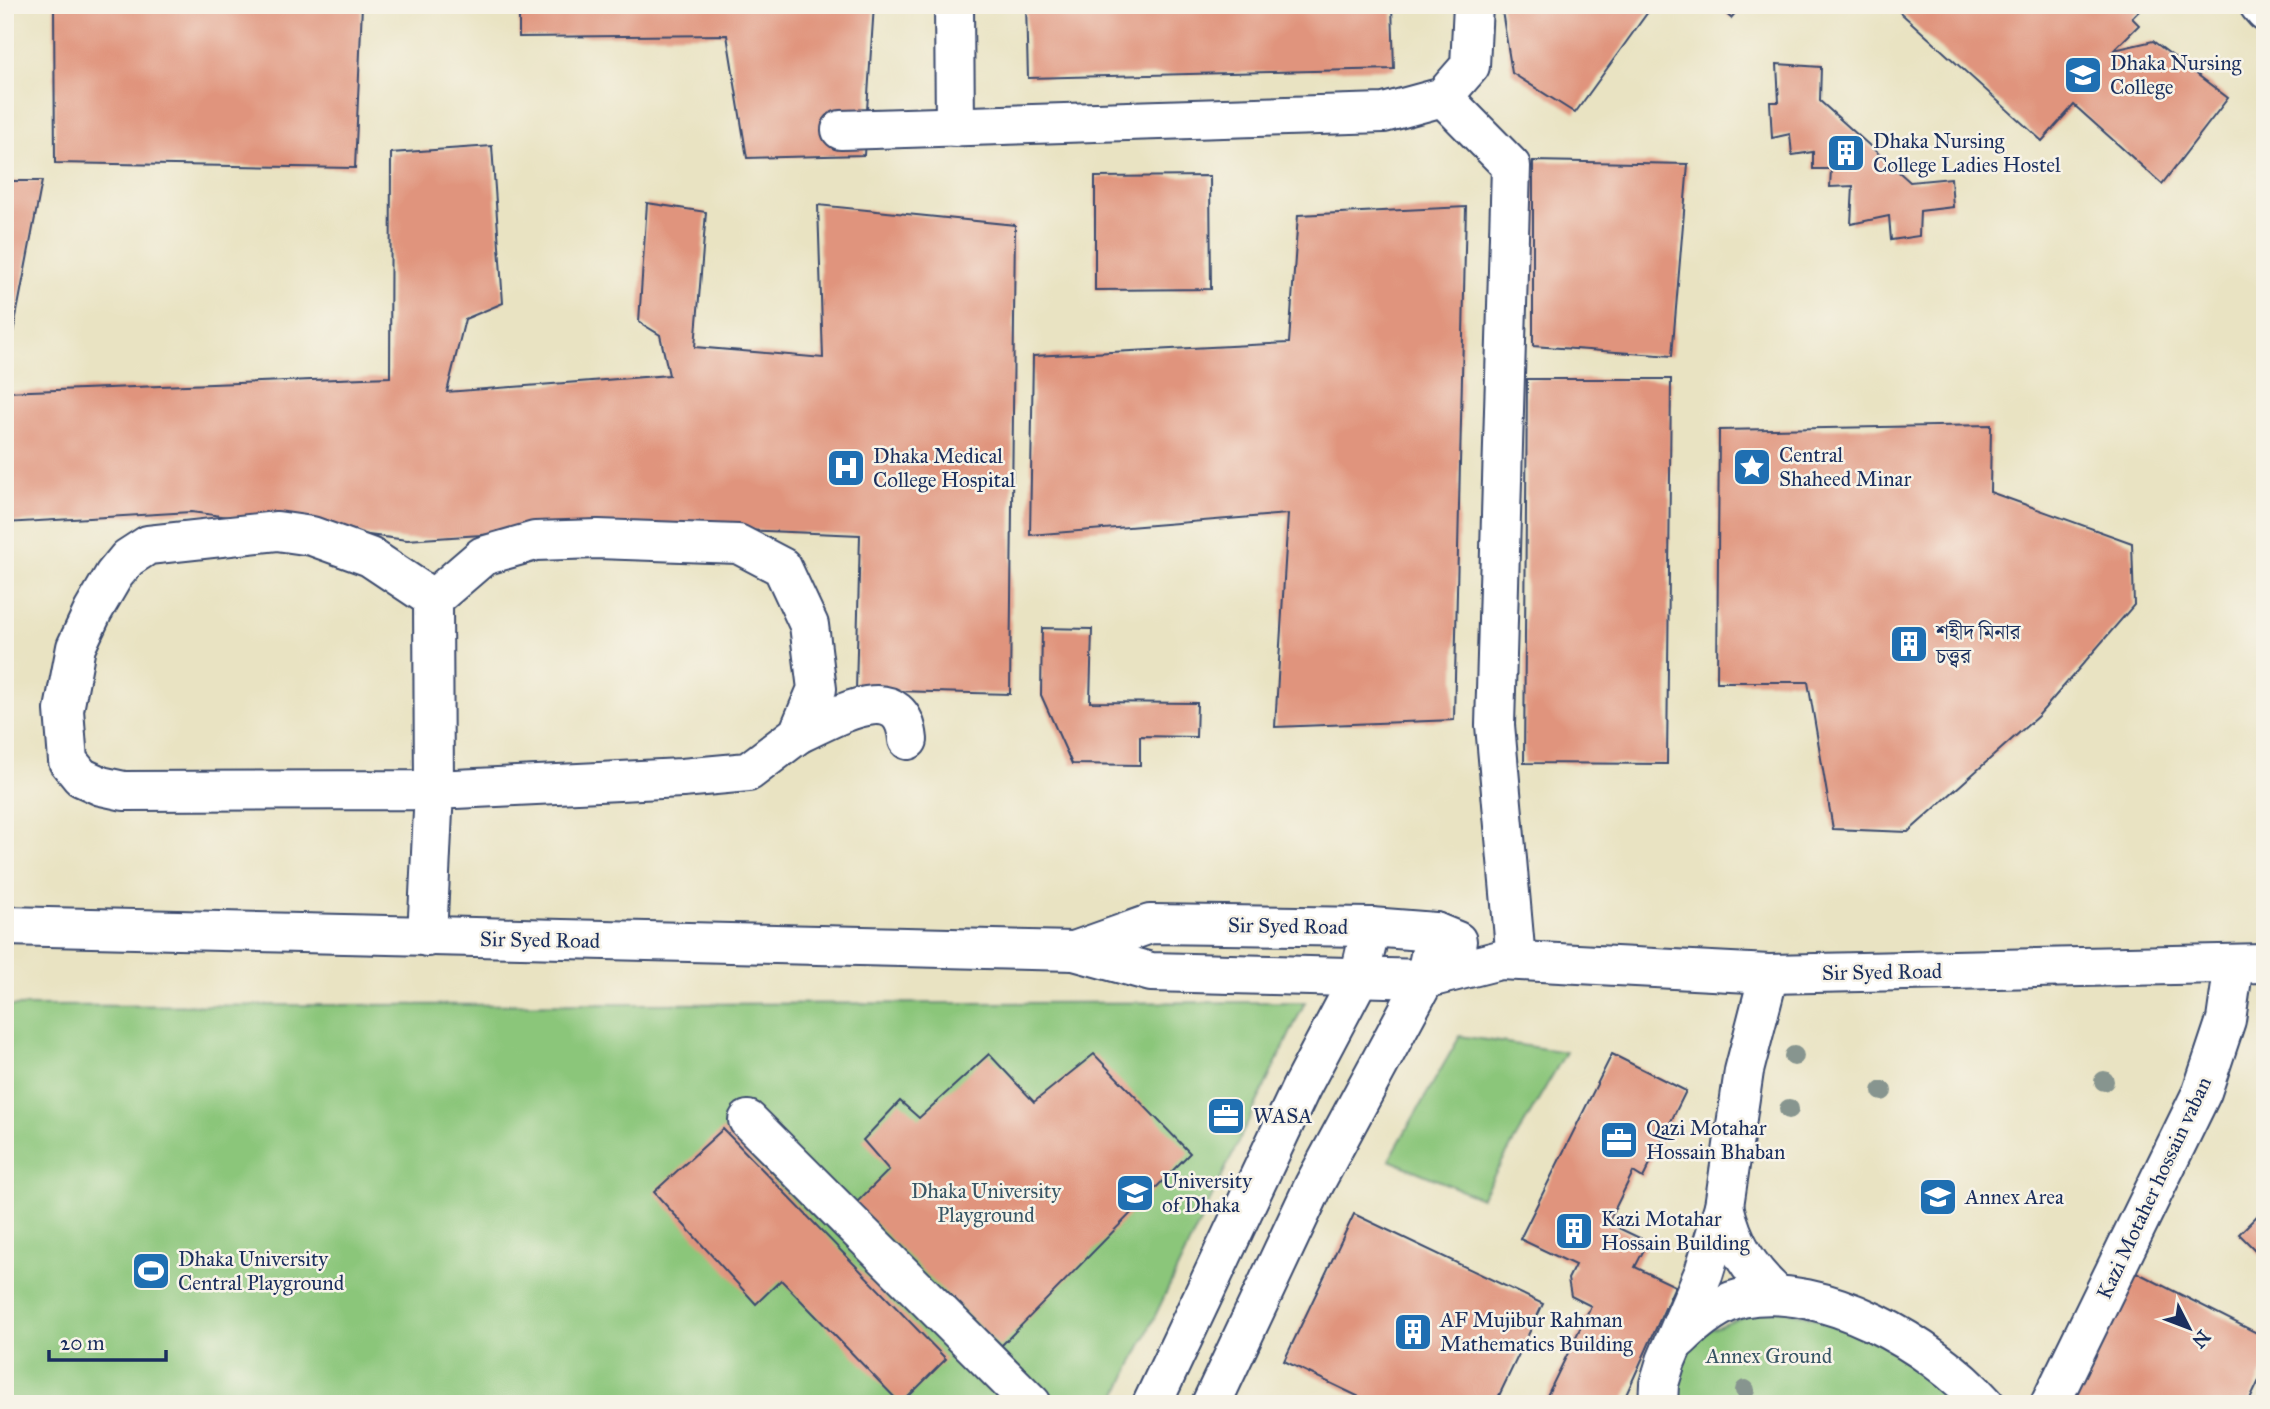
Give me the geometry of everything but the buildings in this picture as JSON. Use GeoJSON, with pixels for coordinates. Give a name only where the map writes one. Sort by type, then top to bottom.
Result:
{"type":"FeatureCollection","features":[{"type":"Feature","properties":{"kind":"main road"},"geometry":{"type":"LineString","coordinates":[[954,5],[955,127]]}},
{"type":"Feature","properties":{"kind":"main road"},"geometry":{"type":"LineString","coordinates":[[841,130],[1384,113],[1443,97],[1470,66],[1473,5]]}},
{"type":"Feature","properties":{"kind":"main road"},"geometry":{"type":"LineString","coordinates":[[2259,5],[2265,12]]}},
{"type":"Feature","properties":{"kind":"main road"},"geometry":{"type":"LineString","coordinates":[[1443,97],[1511,166],[1495,725],[1508,960]]}},
{"type":"Feature","properties":{"kind":"main road"},"geometry":{"type":"LineString","coordinates":[[433,599],[370,556],[312,536],[277,531],[148,545],[128,558],[114,575],[76,647],[64,710],[68,761],[81,777],[124,791],[434,790],[682,778],[748,772],[798,734],[864,705],[883,705],[898,711],[906,724],[908,740]]}},
{"type":"Feature","properties":{"kind":"main road"},"geometry":{"type":"LineString","coordinates":[[427,937],[434,790],[433,599],[483,556],[535,541],[598,539],[738,544],[782,567],[809,625],[817,690],[798,734]]}},
{"type":"Feature","properties":{"kind":"main road","name":"Sir Syed Road"},"geometry":{"type":"LineString","coordinates":[[1074,951],[1150,924],[1371,927],[1435,932],[1508,960]]}},
{"type":"Feature","properties":{"kind":"main road","name":"Sir Syed Road"},"geometry":{"type":"LineString","coordinates":[[5,926],[1074,951],[1151,972],[1360,978],[1425,979],[1508,960],[1769,974],[2249,963]]}},
{"type":"Feature","properties":{"kind":"main road"},"geometry":{"type":"LineString","coordinates":[[1152,1404],[1301,1088],[1360,978],[1371,927]]}},
{"type":"Feature","properties":{"kind":"main road"},"geometry":{"type":"LineString","coordinates":[[1211,1404],[1314,1185],[1425,979],[1435,932]]}},
{"type":"Feature","properties":{"kind":"main road","name":"Kazi Motaher hossain vaban"},"geometry":{"type":"LineString","coordinates":[[2050,1404],[2202,1092],[2249,963]]}},
{"type":"Feature","properties":{"kind":"main road"},"geometry":{"type":"LineString","coordinates":[[1658,1404],[1659,1384],[1724,1206],[1744,1071],[1769,974]]}},
{"type":"Feature","properties":{"kind":"main road"},"geometry":{"type":"LineString","coordinates":[[748,1120],[1032,1404]]}},
{"type":"Feature","properties":{"kind":"main road"},"geometry":{"type":"LineString","coordinates":[[1724,1206],[1730,1233],[1742,1258],[1777,1295]]}},
{"type":"Feature","properties":{"kind":"main road"},"geometry":{"type":"LineString","coordinates":[[1677,1340],[1698,1320],[1740,1299],[1777,1295],[1819,1302],[1903,1338],[1958,1376],[1985,1404]]}},
{"type":"Feature","properties":{"kind":"green space","name":"Dhaka University Playground"},"geometry":{"type":"Polygon","coordinates":[[[1305,1002],[1113,1404],[5,1404],[5,1006],[1305,1002]]]}},
{"type":"Feature","properties":{"kind":"green space"},"geometry":{"type":"Polygon","coordinates":[[[1460,1036],[1566,1052],[1481,1198],[1389,1160],[1460,1036]]]}},
{"type":"Feature","properties":{"kind":"green space","name":"Annex Ground"},"geometry":{"type":"Polygon","coordinates":[[[1773,1306],[1876,1336],[1970,1404],[1670,1404],[1680,1356],[1701,1333],[1773,1306]]]}},
{"type":"Feature","properties":{"kind":"place","name":"Dhaka Nursing College"},"geometry":{"type":"Point","coordinates":[2083,75]}},
{"type":"Feature","properties":{"kind":"place","name":"Dhaka Nursing College Ladies Hostel"},"geometry":{"type":"Point","coordinates":[1846,153]}},
{"type":"Feature","properties":{"kind":"place","name":"Central Shaheed Minar"},"geometry":{"type":"Point","coordinates":[1752,467]}},
{"type":"Feature","properties":{"kind":"place","name":"Dhaka Medical College Hospital"},"geometry":{"type":"Point","coordinates":[846,468]}},
{"type":"Feature","properties":{"kind":"place","name":"শহীদ মিনার চত্ত্বর"},"geometry":{"type":"Point","coordinates":[1909,644]}},
{"type":"Feature","properties":{"kind":"place","name":"WASA"},"geometry":{"type":"Point","coordinates":[1226,1116]}},
{"type":"Feature","properties":{"kind":"place","name":"Qazi Motahar Hossain Bhaban"},"geometry":{"type":"Point","coordinates":[1619,1140]}},
{"type":"Feature","properties":{"kind":"place","name":"University of Dhaka"},"geometry":{"type":"Point","coordinates":[1135,1193]}},
{"type":"Feature","properties":{"kind":"place","name":"Annex Area"},"geometry":{"type":"Point","coordinates":[1938,1197]}},
{"type":"Feature","properties":{"kind":"place","name":"Kazi Motahar Hossain Building"},"geometry":{"type":"Point","coordinates":[1574,1231]}},
{"type":"Feature","properties":{"kind":"place","name":"Dhaka University Central Playground"},"geometry":{"type":"Point","coordinates":[151,1271]}},
{"type":"Feature","properties":{"kind":"place","name":"AF Mujibur Rahman Mathematics Building"},"geometry":{"type":"Point","coordinates":[1413,1332]}}]}
